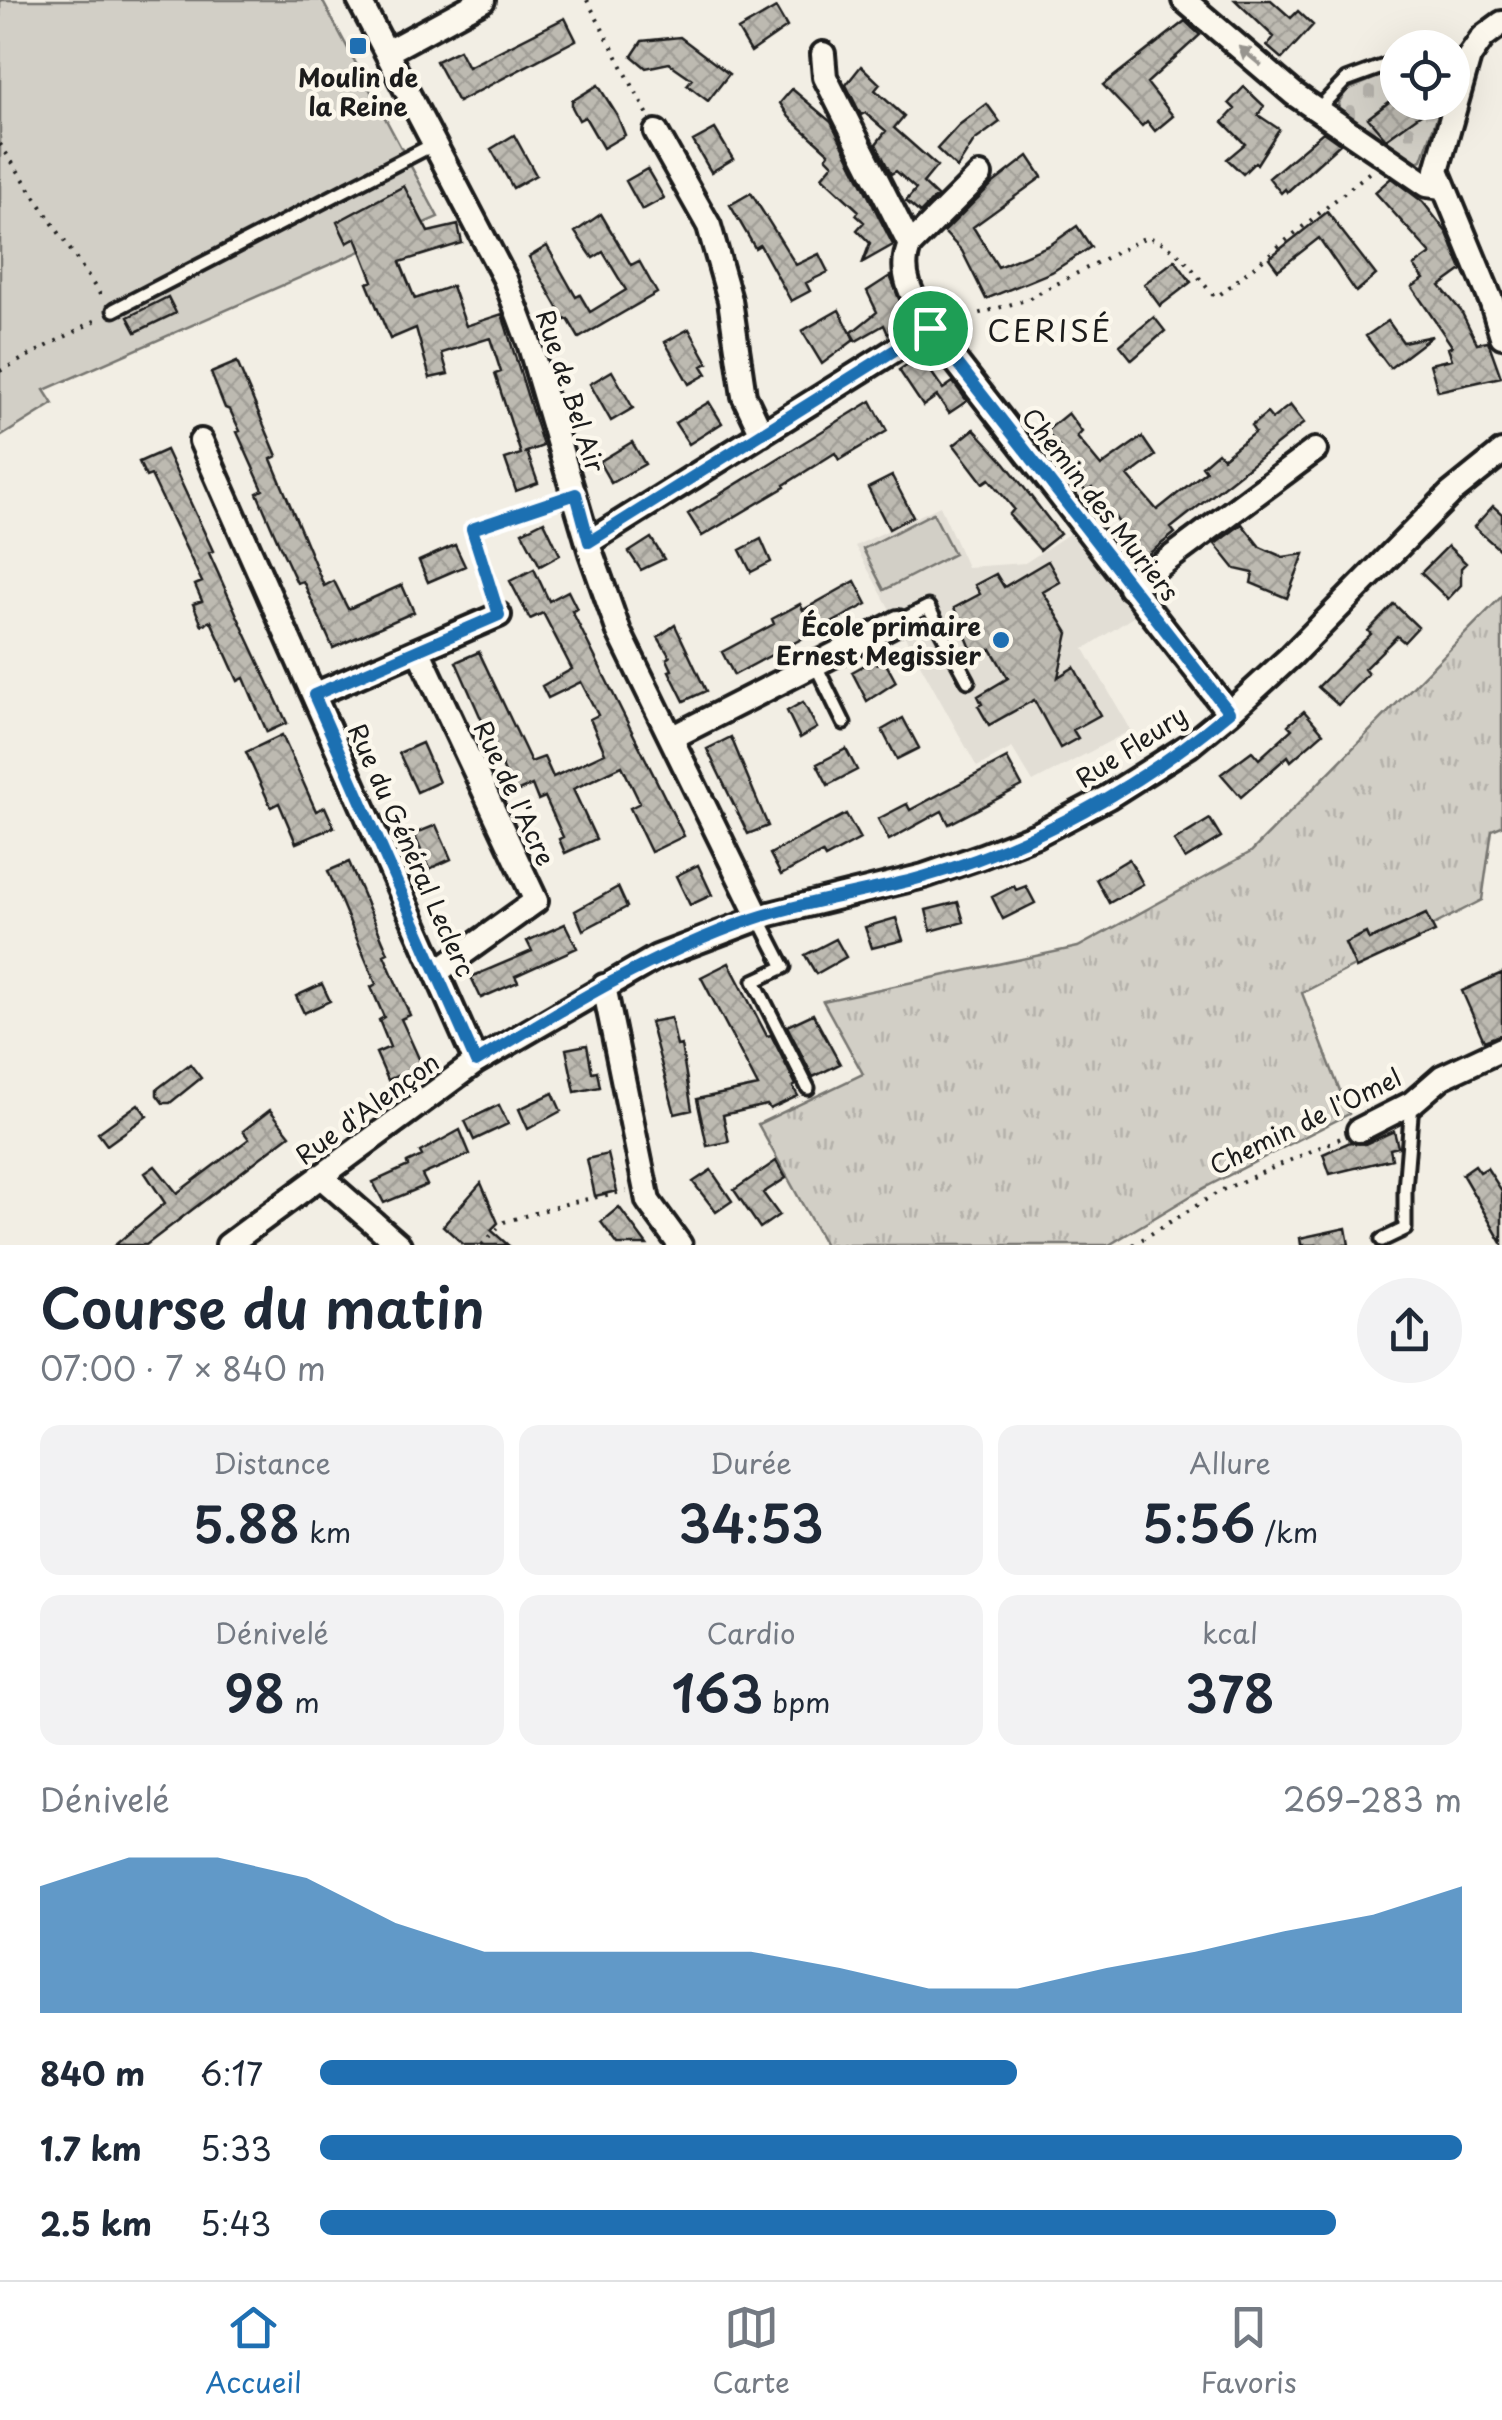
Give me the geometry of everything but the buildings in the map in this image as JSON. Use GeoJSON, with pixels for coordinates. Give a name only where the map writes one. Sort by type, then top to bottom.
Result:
{"type":"FeatureCollection","features":[{"type":"Feature","properties":{"kind":"street","name":"Rue de Bel Air"},"geometry":{"type":"LineString","coordinates":[[359,0],[505,279],[529,343],[619,632],[758,918]]}},
{"type":"Feature","properties":{"kind":"street"},"geometry":{"type":"LineString","coordinates":[[387,52],[483,0]]}},
{"type":"Feature","properties":{"kind":"street"},"geometry":{"type":"LineString","coordinates":[[1184,0],[1317,110],[1427,185],[1442,188]]}},
{"type":"Feature","properties":{"kind":"street"},"geometry":{"type":"LineString","coordinates":[[1470,48],[1502,23]]}},
{"type":"Feature","properties":{"kind":"street"},"geometry":{"type":"LineString","coordinates":[[823,54],[825,77],[910,245],[980,176]]}},
{"type":"Feature","properties":{"kind":"street"},"geometry":{"type":"LineString","coordinates":[[1447,120],[1437,170],[1502,336]]}},
{"type":"Feature","properties":{"kind":"street"},"geometry":{"type":"LineString","coordinates":[[656,132],[709,226],[730,300],[744,396],[762,434]]}},
{"type":"Feature","properties":{"kind":"street","name":"Chemin des Muriers"},"geometry":{"type":"LineString","coordinates":[[910,245],[905,256],[910,293],[930,328],[1229,712]]}},
{"type":"Feature","properties":{"kind":"street"},"geometry":{"type":"LineString","coordinates":[[589,542],[930,328]]}},
{"type":"Feature","properties":{"kind":"street","name":"Rue du Général Leclerc"},"geometry":{"type":"LineString","coordinates":[[201,440],[476,1062]]}},
{"type":"Feature","properties":{"kind":"street"},"geometry":{"type":"LineString","coordinates":[[1130,588],[1316,450]]}},
{"type":"Feature","properties":{"kind":"street","name":"Rue Fleury"},"geometry":{"type":"LineString","coordinates":[[758,918],[924,876],[1036,835],[1108,797],[1190,745],[1229,712],[1291,656],[1450,494],[1502,452]]}},
{"type":"Feature","properties":{"kind":"street"},"geometry":{"type":"LineString","coordinates":[[314,695],[499,615]]}},
{"type":"Feature","properties":{"kind":"street"},"geometry":{"type":"LineString","coordinates":[[671,738],[898,622]]}},
{"type":"Feature","properties":{"kind":"street","name":"Rue de l'Acre"},"geometry":{"type":"LineString","coordinates":[[419,652],[536,902],[436,972]]}},
{"type":"Feature","properties":{"kind":"street","name":"Rue d'Alençon"},"geometry":{"type":"LineString","coordinates":[[228,1245],[476,1062],[657,957],[758,918]]}},
{"type":"Feature","properties":{"kind":"street"},"geometry":{"type":"LineString","coordinates":[[604,986],[648,1200],[680,1245]]}},
{"type":"Feature","properties":{"kind":"street","name":"Chemin de l'Omel"},"geometry":{"type":"LineString","coordinates":[[1359,1130],[1412,1103],[1442,1077],[1502,1048]]}},
{"type":"Feature","properties":{"kind":"street"},"geometry":{"type":"LineString","coordinates":[[320,1176],[399,1245]]}},
{"type":"Feature","properties":{"kind":"lane"},"geometry":{"type":"LineString","coordinates":[[1317,110],[1346,80],[1380,68]]}},
{"type":"Feature","properties":{"kind":"lane"},"geometry":{"type":"LineString","coordinates":[[114,310],[434,144]]}},
{"type":"Feature","properties":{"kind":"lane"},"geometry":{"type":"LineString","coordinates":[[898,622],[928,607],[968,681]]}},
{"type":"Feature","properties":{"kind":"lane"},"geometry":{"type":"LineString","coordinates":[[815,664],[844,723]]}},
{"type":"Feature","properties":{"kind":"lane"},"geometry":{"type":"LineString","coordinates":[[758,918],[784,967],[754,981],[808,1088]]}},
{"type":"Feature","properties":{"kind":"lane"},"geometry":{"type":"LineString","coordinates":[[1382,1240],[1406,1229],[1412,1103]]}},
{"type":"Feature","properties":{"kind":"path"},"geometry":{"type":"LineString","coordinates":[[587,0],[656,132]]}},
{"type":"Feature","properties":{"kind":"path"},"geometry":{"type":"LineString","coordinates":[[0,144],[99,295],[114,310],[0,371]]}},
{"type":"Feature","properties":{"kind":"path"},"geometry":{"type":"LineString","coordinates":[[930,328],[1026,300],[1146,237],[1162,240],[1178,253],[1218,296],[1386,157]]}},
{"type":"Feature","properties":{"kind":"path"},"geometry":{"type":"LineString","coordinates":[[499,615],[472,529],[576,494]]}},
{"type":"Feature","properties":{"kind":"path","name":"Chemin de l'Omel"},"geometry":{"type":"LineString","coordinates":[[1133,1245],[1220,1191],[1359,1130]]}},
{"type":"Feature","properties":{"kind":"path"},"geometry":{"type":"LineString","coordinates":[[482,1245],[504,1222],[646,1187]]}},
{"type":"Feature","properties":{"kind":"shaded area","name":"École primaire Ernest Megissier"},"geometry":{"type":"Polygon","coordinates":[[[940,506],[967,567],[1025,563],[1070,533],[1136,615],[1084,649],[1131,730],[1033,782],[1012,748],[977,767],[855,546],[940,506]]]}},
{"type":"Feature","properties":{"kind":"green space"},"geometry":{"type":"Polygon","coordinates":[[[0,0],[322,0],[438,217],[44,390],[53,404],[0,437],[0,0]]]}},
{"type":"Feature","properties":{"kind":"green space"},"geometry":{"type":"Polygon","coordinates":[[[1380,76],[1380,120],[1436,120],[1422,160],[1413,164],[1340,113],[1338,103],[1347,90],[1380,76]]]}},
{"type":"Feature","properties":{"kind":"green space"},"geometry":{"type":"Polygon","coordinates":[[[933,513],[954,554],[884,590],[863,549],[933,513]]]}},
{"type":"Feature","properties":{"kind":"green space"},"geometry":{"type":"Polygon","coordinates":[[[1502,596],[1502,826],[1492,830],[1482,900],[1302,993],[1349,1114],[1204,1188],[1109,1245],[825,1245],[758,1124],[863,1074],[823,1001],[1078,947],[1251,852],[1502,596]]]}},
{"type":"Feature","properties":{"kind":"place","name":"Moulin de la Reine"},"geometry":{"type":"Point","coordinates":[358,46]}},
{"type":"Feature","properties":{"kind":"place","name":"École primaire Ernest Megissier"},"geometry":{"type":"Point","coordinates":[1001,640]}},
{"type":"Feature","properties":{"kind":"district","name":"CERISÉ"},"geometry":{"type":"Point","coordinates":[1050,329]}},
{"type":"Feature","properties":{"kind":"route"},"geometry":{"type":"LineString","coordinates":[[930,328],[1229,712],[1190,745],[1108,797],[1036,835],[924,876],[770,914],[657,957],[476,1062],[314,695],[499,615],[472,529],[576,494],[589,542],[930,328]]}}]}
